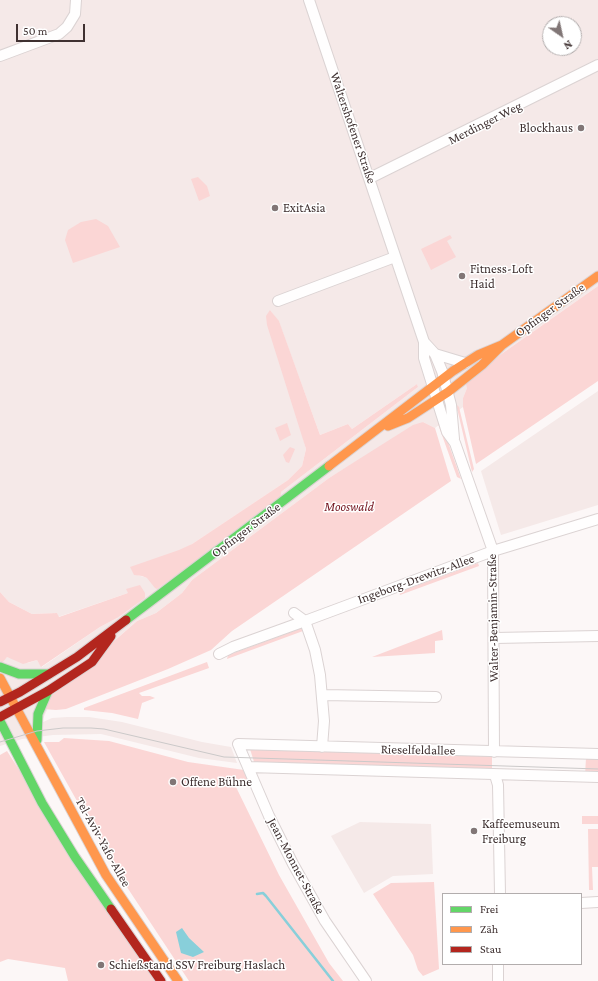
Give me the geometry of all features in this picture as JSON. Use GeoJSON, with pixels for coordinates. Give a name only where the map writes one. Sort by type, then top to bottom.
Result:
{"type":"FeatureCollection","features":[{"type":"Feature","properties":{"kind":"main road","name":"Opfinger Straße"},"geometry":{"type":"LineString","coordinates":[[375,431],[408,418],[437,400],[482,365],[502,345],[598,276]]}},
{"type":"Feature","properties":{"kind":"main road","name":"Opfinger Straße"},"geometry":{"type":"LineString","coordinates":[[0,702],[10,698],[50,674],[115,628],[444,378],[478,355],[502,345]]}},
{"type":"Feature","properties":{"kind":"main road","name":"Opfinger Straße"},"geometry":{"type":"LineString","coordinates":[[0,717],[48,691],[92,662],[106,645],[115,628]]}},
{"type":"Feature","properties":{"kind":"main road"},"geometry":{"type":"LineString","coordinates":[[0,667],[18,674],[50,674]]}},
{"type":"Feature","properties":{"kind":"main road","name":"Tel-Aviv-Yafo-Allee"},"geometry":{"type":"LineString","coordinates":[[0,678],[120,898],[178,981]]}},
{"type":"Feature","properties":{"kind":"main road"},"geometry":{"type":"LineString","coordinates":[[45,762],[37,740],[38,714],[48,691]]}},
{"type":"Feature","properties":{"kind":"main road"},"geometry":{"type":"LineString","coordinates":[[0,721],[12,746],[75,857],[161,981]]}},
{"type":"Feature","properties":{"kind":"main road"},"geometry":{"type":"LineString","coordinates":[[0,741],[12,746]]}},
{"type":"Feature","properties":{"kind":"street"},"geometry":{"type":"LineString","coordinates":[[0,56],[59,34],[67,27],[75,14],[76,0]]}},
{"type":"Feature","properties":{"kind":"street","name":"Waltershofener Straße"},"geometry":{"type":"LineString","coordinates":[[309,0],[424,342],[424,358],[437,400]]}},
{"type":"Feature","properties":{"kind":"street","name":"Merdinger Weg"},"geometry":{"type":"LineString","coordinates":[[370,178],[598,65]]}},
{"type":"Feature","properties":{"kind":"street"},"geometry":{"type":"LineString","coordinates":[[278,301],[395,257]]}},
{"type":"Feature","properties":{"kind":"street","name":"Waltershofener Straße"},"geometry":{"type":"LineString","coordinates":[[424,342],[435,354],[448,392]]}},
{"type":"Feature","properties":{"kind":"street","name":"Waltershofener Straße"},"geometry":{"type":"LineString","coordinates":[[435,354],[466,363]]}},
{"type":"Feature","properties":{"kind":"street","name":"Walter-Benjamin-Straße"},"geometry":{"type":"LineString","coordinates":[[448,392],[455,443],[493,551],[494,752]]}},
{"type":"Feature","properties":{"kind":"street","name":"Walter-Benjamin-Straße"},"geometry":{"type":"LineString","coordinates":[[437,400],[447,432],[455,443]]}},
{"type":"Feature","properties":{"kind":"street","name":"Ingeborg-Drewitz-Allee"},"geometry":{"type":"LineString","coordinates":[[219,654],[233,647],[493,551],[598,519]]}},
{"type":"Feature","properties":{"kind":"street"},"geometry":{"type":"LineString","coordinates":[[294,613],[305,621],[315,650],[323,695],[322,747]]}},
{"type":"Feature","properties":{"kind":"street"},"geometry":{"type":"LineString","coordinates":[[494,638],[598,636]]}},
{"type":"Feature","properties":{"kind":"street"},"geometry":{"type":"LineString","coordinates":[[323,695],[436,697]]}},
{"type":"Feature","properties":{"kind":"street","name":"Rieselfeldallee"},"geometry":{"type":"LineString","coordinates":[[238,744],[598,754]]}},
{"type":"Feature","properties":{"kind":"street","name":"Jean-Monnet-Straße"},"geometry":{"type":"LineString","coordinates":[[238,744],[292,864],[325,921],[366,981]]}},
{"type":"Feature","properties":{"kind":"street","name":"Rieselfeldallee"},"geometry":{"type":"LineString","coordinates":[[248,767],[598,777]]}},
{"type":"Feature","properties":{"kind":"street"},"geometry":{"type":"LineString","coordinates":[[495,775],[498,785],[500,893]]}},
{"type":"Feature","properties":{"kind":"street"},"geometry":{"type":"LineString","coordinates":[[582,902],[598,902]]}},
{"type":"Feature","properties":{"kind":"street"},"geometry":{"type":"LineString","coordinates":[[498,965],[498,981]]}},
{"type":"Feature","properties":{"kind":"shaded area"},"geometry":{"type":"Polygon","coordinates":[[[0,0],[598,0],[598,286],[500,355],[467,388],[463,398],[463,407],[435,428],[423,422],[329,478],[192,580],[182,593],[156,613],[137,621],[56,691],[41,723],[52,718],[67,717],[89,717],[122,722],[202,742],[231,747],[237,763],[199,758],[101,734],[53,735],[22,739],[0,746],[0,661],[7,657],[28,663],[37,660],[42,667],[100,627],[117,618],[128,593],[58,617],[57,613],[32,614],[9,602],[0,592],[0,0]],[[270,310],[306,449],[302,466],[288,480],[192,544],[137,575],[148,578],[281,492],[418,387],[417,384],[352,429],[348,424],[320,435],[279,322],[270,310]]]}},
{"type":"Feature","properties":{"kind":"shaded area"},"geometry":{"type":"Polygon","coordinates":[[[598,391],[598,505],[501,535],[481,471],[598,391]]]}},
{"type":"Feature","properties":{"kind":"shaded area"},"geometry":{"type":"Polygon","coordinates":[[[360,822],[431,824],[433,874],[393,876],[364,893],[331,836],[360,822]]]}},
{"type":"Feature","properties":{"kind":"green space"},"geometry":{"type":"Polygon","coordinates":[[[198,177],[207,186],[210,196],[199,201],[191,179],[198,177]]]}},
{"type":"Feature","properties":{"kind":"green space"},"geometry":{"type":"Polygon","coordinates":[[[96,219],[108,226],[120,247],[73,263],[65,240],[68,230],[81,222],[96,219]]]}},
{"type":"Feature","properties":{"kind":"green space"},"geometry":{"type":"Polygon","coordinates":[[[450,235],[452,238],[447,241],[456,257],[431,270],[421,249],[450,235]]]}},
{"type":"Feature","properties":{"kind":"green space"},"geometry":{"type":"Polygon","coordinates":[[[598,286],[598,381],[476,464],[463,407],[463,398],[467,388],[466,384],[500,355],[598,286]]]}},
{"type":"Feature","properties":{"kind":"green space"},"geometry":{"type":"Polygon","coordinates":[[[270,310],[279,321],[320,435],[348,424],[352,429],[417,384],[418,387],[281,492],[280,501],[157,589],[147,578],[134,575],[130,567],[192,544],[288,480],[302,466],[306,449],[267,325],[266,316],[270,310]]]}},
{"type":"Feature","properties":{"kind":"green space"},"geometry":{"type":"Polygon","coordinates":[[[456,404],[459,407],[474,469],[472,472],[456,404]]]}},
{"type":"Feature","properties":{"kind":"green space"},"geometry":{"type":"Polygon","coordinates":[[[438,419],[443,428],[461,479],[457,477],[438,424],[438,419]]]}},
{"type":"Feature","properties":{"kind":"green space","name":"Mooswald"},"geometry":{"type":"Polygon","coordinates":[[[423,422],[435,428],[451,481],[232,631],[211,650],[168,669],[66,709],[43,709],[48,699],[137,621],[156,613],[182,593],[192,580],[329,478],[413,425],[423,422]]]}},
{"type":"Feature","properties":{"kind":"green space"},"geometry":{"type":"Polygon","coordinates":[[[287,423],[291,435],[280,441],[275,428],[287,423]]]}},
{"type":"Feature","properties":{"kind":"green space"},"geometry":{"type":"Polygon","coordinates":[[[290,447],[295,449],[289,463],[286,462],[283,455],[290,447]]]}},
{"type":"Feature","properties":{"kind":"green space"},"geometry":{"type":"Polygon","coordinates":[[[478,563],[479,566],[400,595],[399,592],[478,563]]]}},
{"type":"Feature","properties":{"kind":"green space"},"geometry":{"type":"Polygon","coordinates":[[[140,585],[145,593],[145,598],[41,667],[37,660],[23,664],[7,657],[2,663],[0,661],[0,592],[9,602],[32,614],[57,613],[59,617],[128,593],[126,589],[140,585]]]}},
{"type":"Feature","properties":{"kind":"green space"},"geometry":{"type":"Polygon","coordinates":[[[302,628],[303,631],[227,659],[228,655],[302,628]]]}},
{"type":"Feature","properties":{"kind":"green space"},"geometry":{"type":"Polygon","coordinates":[[[442,630],[443,640],[435,641],[435,653],[372,657],[442,630]]]}},
{"type":"Feature","properties":{"kind":"green space"},"geometry":{"type":"Polygon","coordinates":[[[207,662],[209,668],[139,693],[142,696],[150,696],[155,698],[142,703],[138,719],[112,713],[84,710],[84,708],[207,662]]]}},
{"type":"Feature","properties":{"kind":"green space"},"geometry":{"type":"Polygon","coordinates":[[[64,738],[109,741],[188,762],[244,770],[247,779],[235,785],[279,875],[329,963],[343,981],[189,981],[115,869],[44,742],[59,742],[64,738]]]}},
{"type":"Feature","properties":{"kind":"green space"},"geometry":{"type":"Polygon","coordinates":[[[250,749],[492,756],[492,772],[255,765],[250,749]]]}},
{"type":"Feature","properties":{"kind":"green space"},"geometry":{"type":"Polygon","coordinates":[[[7,751],[155,981],[68,981],[65,968],[8,959],[0,962],[0,755],[7,751]]]}},
{"type":"Feature","properties":{"kind":"green space"},"geometry":{"type":"Polygon","coordinates":[[[586,758],[598,759],[598,775],[585,775],[586,758]]]}},
{"type":"Feature","properties":{"kind":"green space"},"geometry":{"type":"Polygon","coordinates":[[[582,816],[598,816],[598,824],[582,824],[582,816]]]}},
{"type":"Feature","properties":{"kind":"green space"},"geometry":{"type":"Polygon","coordinates":[[[588,829],[598,829],[598,867],[592,867],[593,890],[589,890],[588,829]]]}},
{"type":"Feature","properties":{"kind":"green space"},"geometry":{"type":"Polygon","coordinates":[[[434,882],[439,969],[423,976],[418,970],[413,955],[373,894],[391,883],[434,882]]]}},
{"type":"Feature","properties":{"kind":"water"},"geometry":{"type":"Polygon","coordinates":[[[182,928],[189,938],[204,952],[193,957],[181,953],[176,932],[182,928]]]}},
{"type":"Feature","properties":{"kind":"waterway"},"geometry":{"type":"LineString","coordinates":[[257,894],[263,893],[266,896],[333,981]]}},
{"type":"Feature","properties":{"kind":"tram line"},"geometry":{"type":"LineString","coordinates":[[0,742],[37,731],[63,728],[91,728],[104,729],[224,757],[598,769]]}},
{"type":"Feature","properties":{"kind":"traffic: fast"},"geometry":{"type":"LineString","coordinates":[[126,620],[329,466]]}},
{"type":"Feature","properties":{"kind":"traffic: fast"},"geometry":{"type":"LineString","coordinates":[[0,667],[19,674],[49,674]]}},
{"type":"Feature","properties":{"kind":"traffic: fast"},"geometry":{"type":"LineString","coordinates":[[37,740],[38,714],[48,691]]}},
{"type":"Feature","properties":{"kind":"traffic: fast"},"geometry":{"type":"LineString","coordinates":[[0,721],[42,803],[75,857],[111,909]]}},
{"type":"Feature","properties":{"kind":"traffic: slow"},"geometry":{"type":"LineString","coordinates":[[388,426],[408,418],[448,392],[482,365],[502,345],[598,276]]}},
{"type":"Feature","properties":{"kind":"traffic: slow"},"geometry":{"type":"LineString","coordinates":[[329,466],[453,371],[478,355],[502,345]]}},
{"type":"Feature","properties":{"kind":"traffic: slow"},"geometry":{"type":"LineString","coordinates":[[0,678],[106,875],[178,981]]}},
{"type":"Feature","properties":{"kind":"traffic: jam"},"geometry":{"type":"LineString","coordinates":[[0,702],[20,692],[77,657],[126,620]]}},
{"type":"Feature","properties":{"kind":"traffic: jam"},"geometry":{"type":"LineString","coordinates":[[0,717],[48,691],[92,662],[111,636]]}},
{"type":"Feature","properties":{"kind":"traffic: jam"},"geometry":{"type":"LineString","coordinates":[[111,909],[161,981]]}},
{"type":"Feature","properties":{"kind":"place","name":"Blockhaus"},"geometry":{"type":"Point","coordinates":[581,128]}},
{"type":"Feature","properties":{"kind":"place","name":"ExitAsia"},"geometry":{"type":"Point","coordinates":[275,208]}},
{"type":"Feature","properties":{"kind":"place","name":"Fitness-Loft Haid"},"geometry":{"type":"Point","coordinates":[462,276]}},
{"type":"Feature","properties":{"kind":"place","name":"Offene Bühne"},"geometry":{"type":"Point","coordinates":[173,782]}},
{"type":"Feature","properties":{"kind":"place","name":"Kaffeemuseum Freiburg"},"geometry":{"type":"Point","coordinates":[474,831]}},
{"type":"Feature","properties":{"kind":"place","name":"Schießstand SSV Freiburg Haslach"},"geometry":{"type":"Point","coordinates":[101,965]}}]}
